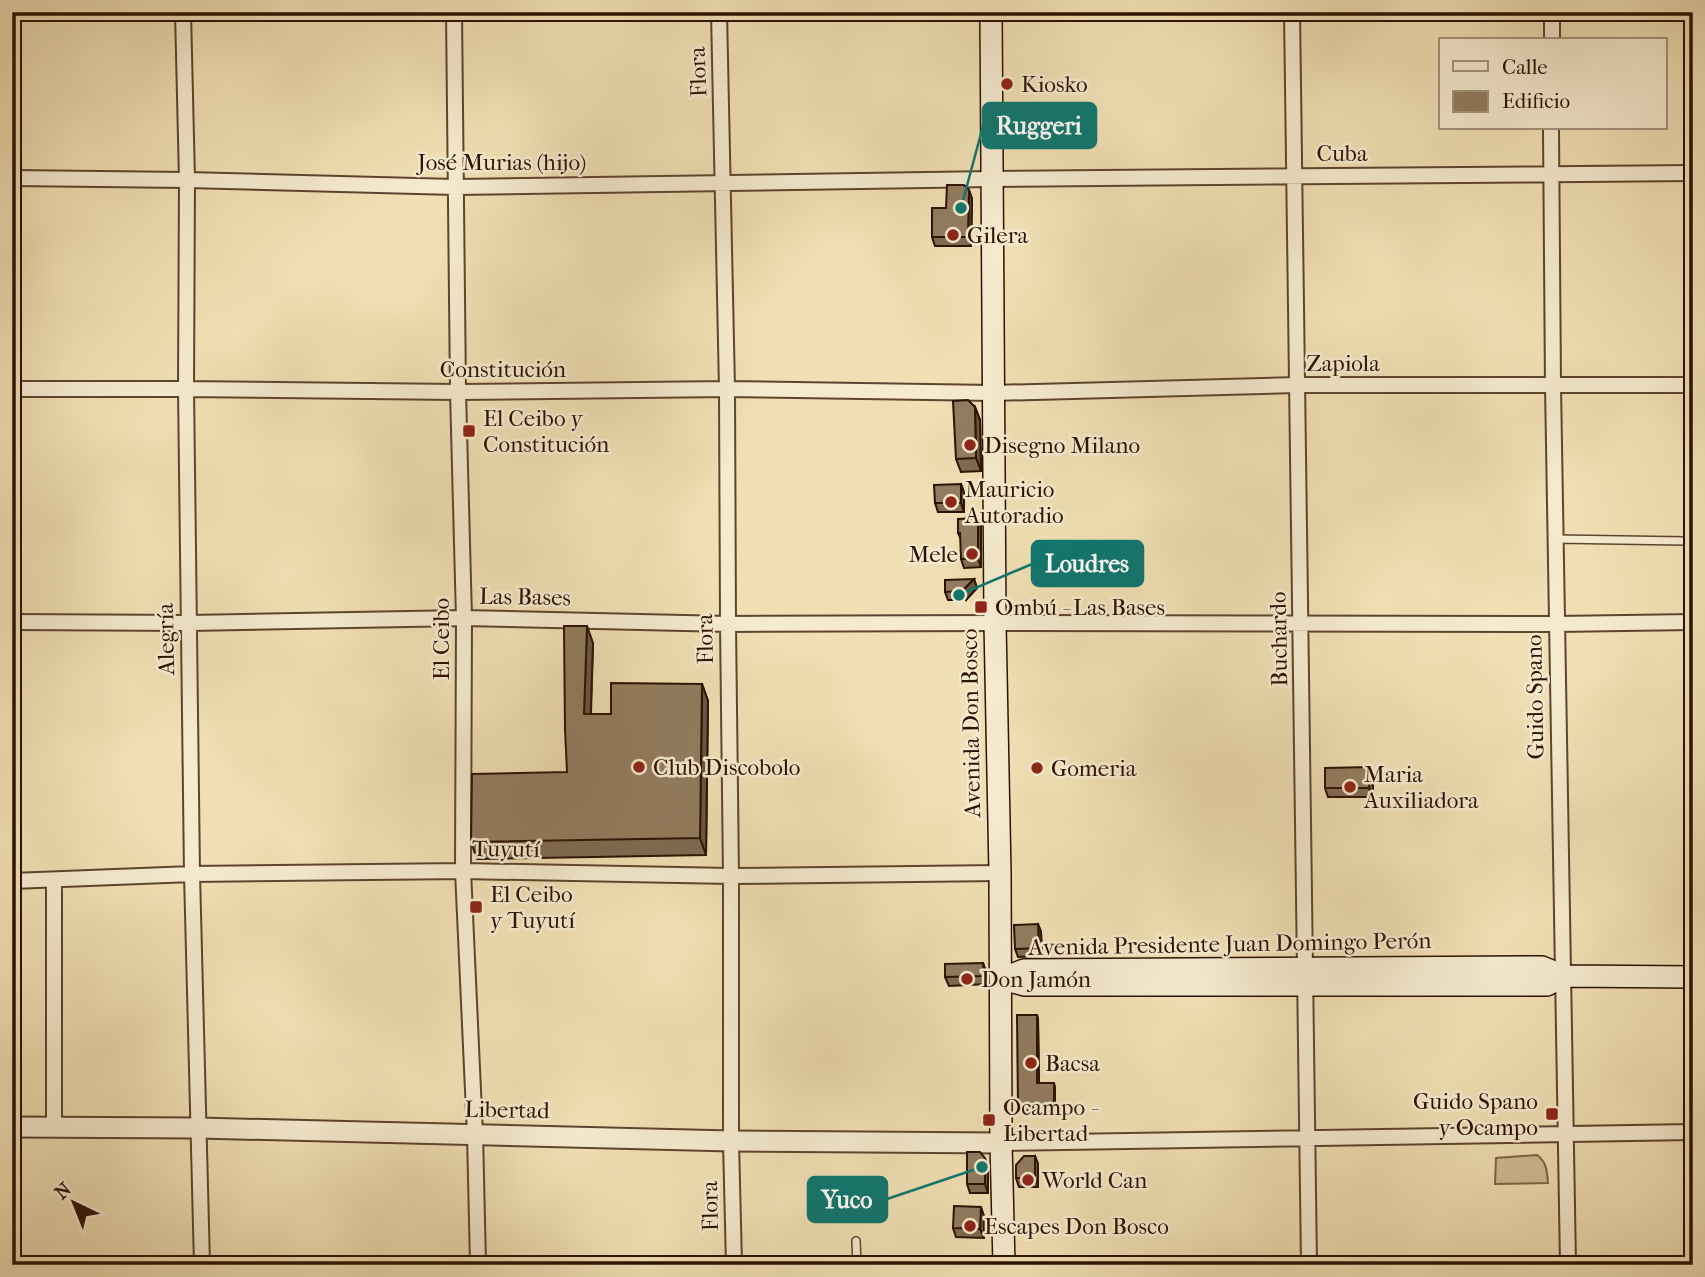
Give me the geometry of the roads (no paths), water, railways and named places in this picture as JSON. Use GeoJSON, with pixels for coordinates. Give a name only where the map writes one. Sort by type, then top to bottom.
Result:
{"type":"FeatureCollection","features":[{"type":"Feature","properties":{"kind":"main road","name":"Avenida Don Bosco"},"geometry":{"type":"LineString","coordinates":[[991,12],[995,622],[1004,1265]]}},
{"type":"Feature","properties":{"kind":"main road","name":"Avenida Presidente Juan Domingo Perón"},"geometry":{"type":"LineString","coordinates":[[1001,979],[1025,985],[1306,977],[1547,985],[1564,976],[1693,977]]}},
{"type":"Feature","properties":{"kind":"street","name":"Alegría"},"geometry":{"type":"LineString","coordinates":[[183,12],[187,180],[186,388],[192,874],[202,1265]]}},
{"type":"Feature","properties":{"kind":"street","name":"El Ceibo"},"geometry":{"type":"LineString","coordinates":[[454,12],[458,392],[464,618],[463,871],[478,1265]]}},
{"type":"Feature","properties":{"kind":"street","name":"Flora"},"geometry":{"type":"LineString","coordinates":[[719,12],[727,389],[734,1265]]}},
{"type":"Feature","properties":{"kind":"street","name":"Buchardo"},"geometry":{"type":"LineString","coordinates":[[1292,12],[1309,1265]]}},
{"type":"Feature","properties":{"kind":"street"},"geometry":{"type":"LineString","coordinates":[[1552,12],[1552,38]]}},
{"type":"Feature","properties":{"kind":"street","name":"Guido Spano"},"geometry":{"type":"LineString","coordinates":[[1551,130],[1556,624],[1568,1265]]}},
{"type":"Feature","properties":{"kind":"street","name":"Cuba"},"geometry":{"type":"LineString","coordinates":[[992,179],[1693,173]]}},
{"type":"Feature","properties":{"kind":"street","name":"José Murias (hijo)"},"geometry":{"type":"LineString","coordinates":[[12,178],[456,187],[992,179]]}},
{"type":"Feature","properties":{"kind":"street","name":"Zapiola"},"geometry":{"type":"LineString","coordinates":[[994,393],[1296,385],[1693,385]]}},
{"type":"Feature","properties":{"kind":"street","name":"Constitución"},"geometry":{"type":"LineString","coordinates":[[12,389],[186,388],[458,392],[727,389],[994,393]]}},
{"type":"Feature","properties":{"kind":"street","name":"Las Bases"},"geometry":{"type":"LineString","coordinates":[[12,622],[189,624],[464,618],[728,624],[1693,622]]}},
{"type":"Feature","properties":{"kind":"street","name":"Tuyutí"},"geometry":{"type":"LineString","coordinates":[[12,881],[192,874],[463,871],[731,876],[1000,873]]}},
{"type":"Feature","properties":{"kind":"street"},"geometry":{"type":"LineString","coordinates":[[54,880],[54,1127]]}},
{"type":"Feature","properties":{"kind":"street","name":"Libertad"},"geometry":{"type":"LineString","coordinates":[[12,1127],[199,1128],[731,1141],[1001,1143]]}},
{"type":"Feature","properties":{"kind":"street"},"geometry":{"type":"LineString","coordinates":[[1001,1143],[1693,1132]]}},
{"type":"Feature","properties":{"kind":"lane"},"geometry":{"type":"LineString","coordinates":[[1555,539],[1686,541]]}},
{"type":"Feature","properties":{"kind":"lane"},"geometry":{"type":"LineString","coordinates":[[856,1241],[857,1265]]}},
{"type":"Feature","properties":{"kind":"place","name":"Kiosko"},"geometry":{"type":"Point","coordinates":[1007,84]}},
{"type":"Feature","properties":{"kind":"place","name":"Ruggeri"},"geometry":{"type":"Point","coordinates":[961,208]}},
{"type":"Feature","properties":{"kind":"place","name":"Gilera"},"geometry":{"type":"Point","coordinates":[953,235]}},
{"type":"Feature","properties":{"kind":"place","name":"El Ceibo y Constitución"},"geometry":{"type":"Point","coordinates":[469,431]}},
{"type":"Feature","properties":{"kind":"place","name":"Disegno Milano"},"geometry":{"type":"Point","coordinates":[970,445]}},
{"type":"Feature","properties":{"kind":"place","name":"Mauricio Autoradio"},"geometry":{"type":"Point","coordinates":[951,502]}},
{"type":"Feature","properties":{"kind":"place","name":"Mele"},"geometry":{"type":"Point","coordinates":[972,554]}},
{"type":"Feature","properties":{"kind":"place","name":"Loudres"},"geometry":{"type":"Point","coordinates":[959,595]}},
{"type":"Feature","properties":{"kind":"place","name":"Ombú - Las Bases"},"geometry":{"type":"Point","coordinates":[981,607]}},
{"type":"Feature","properties":{"kind":"place","name":"Club Discobolo"},"geometry":{"type":"Point","coordinates":[639,767]}},
{"type":"Feature","properties":{"kind":"place","name":"Gomeria"},"geometry":{"type":"Point","coordinates":[1037,768]}},
{"type":"Feature","properties":{"kind":"place","name":"Maria Auxiliadora"},"geometry":{"type":"Point","coordinates":[1350,787]}},
{"type":"Feature","properties":{"kind":"place","name":"El Ceibo y Tuyutí"},"geometry":{"type":"Point","coordinates":[476,907]}},
{"type":"Feature","properties":{"kind":"place","name":"Don Jamón"},"geometry":{"type":"Point","coordinates":[967,979]}},
{"type":"Feature","properties":{"kind":"place","name":"Bacsa"},"geometry":{"type":"Point","coordinates":[1031,1063]}},
{"type":"Feature","properties":{"kind":"place","name":"Guido Spano y Ocampo"},"geometry":{"type":"Point","coordinates":[1552,1114]}},
{"type":"Feature","properties":{"kind":"place","name":"Ocampo - Libertad"},"geometry":{"type":"Point","coordinates":[989,1120]}},
{"type":"Feature","properties":{"kind":"place","name":"Yuco"},"geometry":{"type":"Point","coordinates":[982,1167]}},
{"type":"Feature","properties":{"kind":"place","name":"World Can"},"geometry":{"type":"Point","coordinates":[1028,1180]}},
{"type":"Feature","properties":{"kind":"place","name":"Escapes Don Bosco"},"geometry":{"type":"Point","coordinates":[970,1226]}}]}
